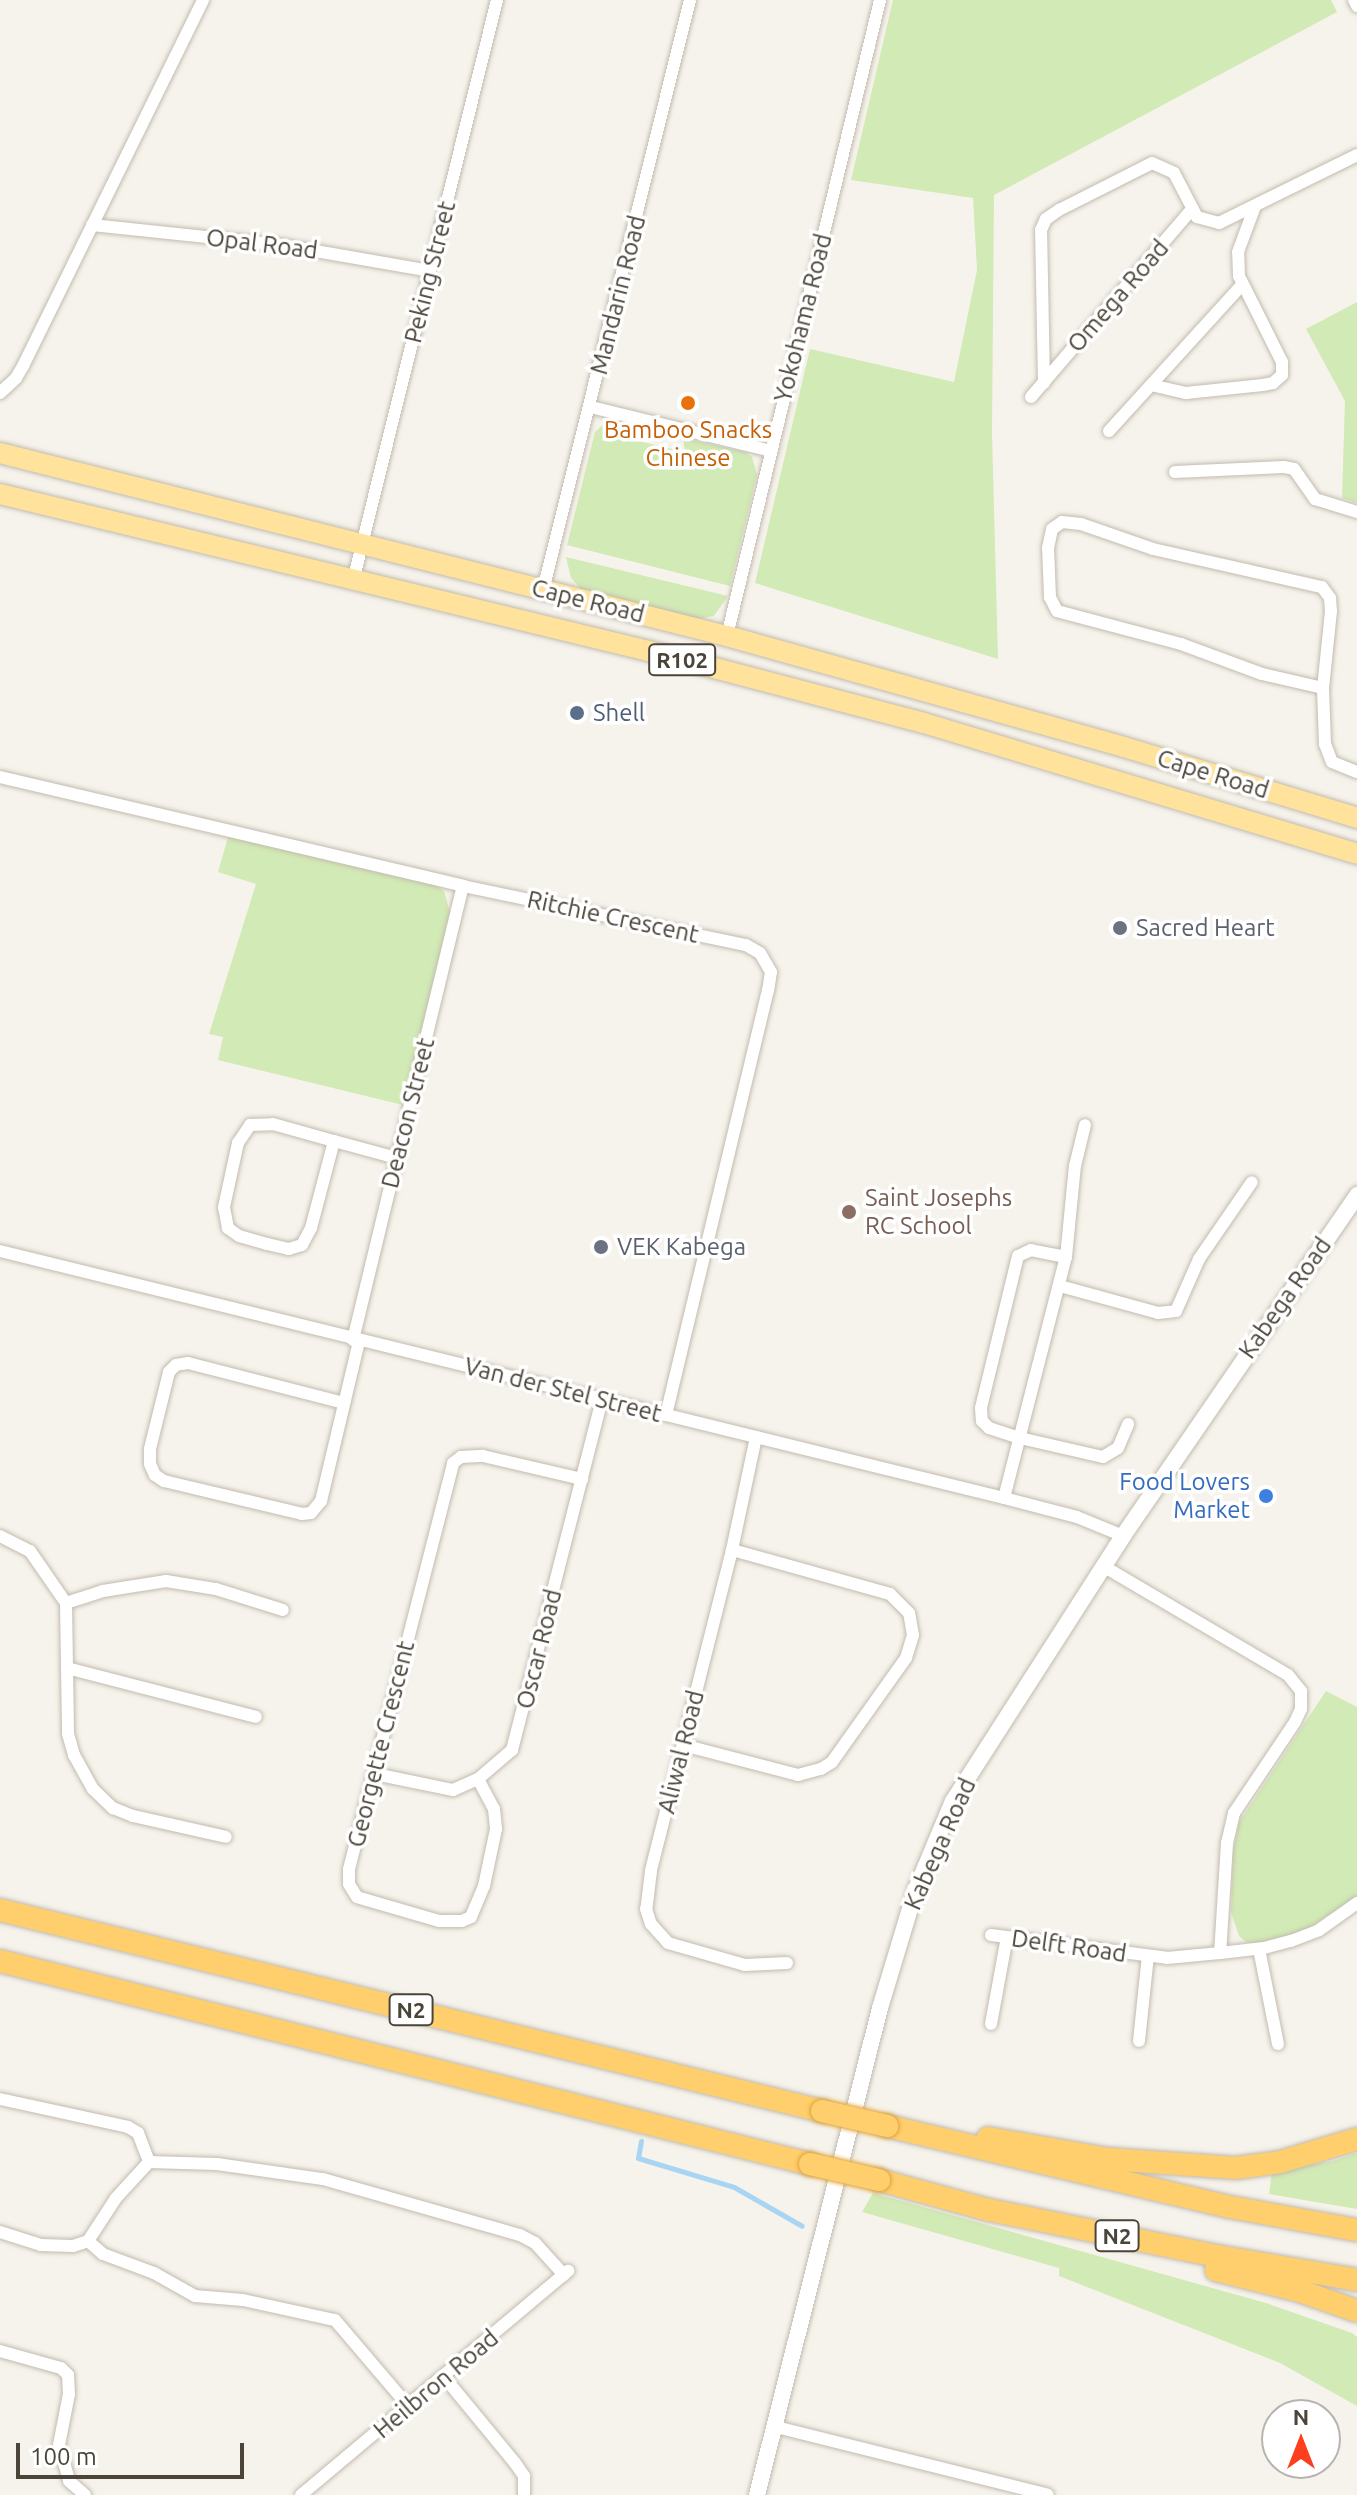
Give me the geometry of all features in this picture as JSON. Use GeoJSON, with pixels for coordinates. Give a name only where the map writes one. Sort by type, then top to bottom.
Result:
{"type":"FeatureCollection","features":[{"type":"Feature","properties":{"kind":"highway","name":"N2"},"geometry":{"type":"LineString","coordinates":[[0,1910],[822,2111],[1230,2207],[1357,2230]]}},
{"type":"Feature","properties":{"kind":"highway","name":"N2"},"geometry":{"type":"LineString","coordinates":[[0,1961],[989,2210],[1217,2256],[1357,2280]]}},
{"type":"Feature","properties":{"kind":"highway"},"geometry":{"type":"LineString","coordinates":[[887,2126],[987,2137],[1108,2159],[1190,2167],[1236,2168],[1280,2162],[1357,2139]]}},
{"type":"Feature","properties":{"kind":"highway"},"geometry":{"type":"LineString","coordinates":[[989,2210],[1300,2291],[1357,2311]]}},
{"type":"Feature","properties":{"kind":"main road","name":"Cape Road"},"geometry":{"type":"LineString","coordinates":[[0,453],[727,636],[1124,747],[1357,818]]}},
{"type":"Feature","properties":{"kind":"main road","name":"Cape Road"},"geometry":{"type":"LineString","coordinates":[[0,494],[661,654],[924,723],[1357,854]]}},
{"type":"Feature","properties":{"kind":"street"},"geometry":{"type":"LineString","coordinates":[[0,393],[16,378],[24,364],[203,0]]}},
{"type":"Feature","properties":{"kind":"street","name":"Peking Street"},"geometry":{"type":"LineString","coordinates":[[353,581],[497,0]]}},
{"type":"Feature","properties":{"kind":"street","name":"Mandarin Road"},"geometry":{"type":"LineString","coordinates":[[543,590],[690,0]]}},
{"type":"Feature","properties":{"kind":"street","name":"Yokohama Road"},"geometry":{"type":"LineString","coordinates":[[727,636],[880,0]]}},
{"type":"Feature","properties":{"kind":"street"},"geometry":{"type":"LineString","coordinates":[[1191,210],[1197,217],[1214,224],[1357,155]]}},
{"type":"Feature","properties":{"kind":"street","name":"Omega Road"},"geometry":{"type":"LineString","coordinates":[[1031,397],[1044,383],[1191,210],[1174,173],[1152,163],[1046,219],[1040,237],[1044,383]]}},
{"type":"Feature","properties":{"kind":"street"},"geometry":{"type":"LineString","coordinates":[[1151,385],[1186,393],[1263,385],[1279,379],[1282,362],[1242,285],[1238,252],[1255,206]]}},
{"type":"Feature","properties":{"kind":"street","name":"Opal Road"},"geometry":{"type":"LineString","coordinates":[[92,225],[281,245],[430,271]]}},
{"type":"Feature","properties":{"kind":"street"},"geometry":{"type":"LineString","coordinates":[[1109,431],[1242,285]]}},
{"type":"Feature","properties":{"kind":"street"},"geometry":{"type":"LineString","coordinates":[[591,407],[771,451]]}},
{"type":"Feature","properties":{"kind":"street"},"geometry":{"type":"LineString","coordinates":[[1175,472],[1294,469],[1315,499],[1357,512]]}},
{"type":"Feature","properties":{"kind":"street"},"geometry":{"type":"LineString","coordinates":[[1323,688],[1262,674],[1181,644],[1057,611],[1050,597],[1048,548],[1052,529],[1062,522],[1081,524],[1153,549],[1322,587],[1330,598],[1331,611],[1323,688],[1325,744],[1328,758],[1338,766],[1357,772]]}},
{"type":"Feature","properties":{"kind":"street","name":"Ritchie Crescent"},"geometry":{"type":"LineString","coordinates":[[0,777],[463,886],[746,945],[767,961],[771,972],[768,990],[666,1415]]}},
{"type":"Feature","properties":{"kind":"street","name":"Deacon Street"},"geometry":{"type":"LineString","coordinates":[[344,1403],[188,1363],[176,1365],[169,1372],[150,1449],[150,1464],[155,1475],[164,1481],[302,1514],[311,1513],[321,1501],[344,1403],[397,1158],[463,886]]}},
{"type":"Feature","properties":{"kind":"street"},"geometry":{"type":"LineString","coordinates":[[334,1141],[311,1228],[302,1245],[289,1249],[267,1244],[239,1236],[228,1228],[224,1207],[243,1131],[259,1123],[334,1141],[397,1158]]}},
{"type":"Feature","properties":{"kind":"street"},"geometry":{"type":"LineString","coordinates":[[1004,1498],[1060,1286],[1066,1257],[1073,1178],[1085,1125]]}},
{"type":"Feature","properties":{"kind":"street"},"geometry":{"type":"LineString","coordinates":[[1060,1286],[1171,1313],[1180,1306],[1199,1259],[1252,1182]]}},
{"type":"Feature","properties":{"kind":"street","name":"Kabega Road"},"geometry":{"type":"LineString","coordinates":[[757,2495],[860,2080],[916,1889],[953,1801],[1123,1536],[1357,1195]]}},
{"type":"Feature","properties":{"kind":"street"},"geometry":{"type":"LineString","coordinates":[[1066,1257],[1031,1250],[1022,1252],[1016,1264],[981,1416],[989,1428],[1103,1457],[1118,1448],[1128,1424]]}},
{"type":"Feature","properties":{"kind":"street","name":"Van der Stel Street"},"geometry":{"type":"LineString","coordinates":[[0,1251],[1004,1498],[1077,1517],[1123,1536]]}},
{"type":"Feature","properties":{"kind":"street","name":"Oscar Road"},"geometry":{"type":"LineString","coordinates":[[375,1774],[453,1790],[478,1779],[506,1757],[517,1736],[602,1400]]}},
{"type":"Feature","properties":{"kind":"street","name":"Aliwal Road"},"geometry":{"type":"LineString","coordinates":[[756,1437],[732,1550],[651,1871],[646,1909],[651,1924],[668,1943],[745,1965],[787,1963]]}},
{"type":"Feature","properties":{"kind":"street","name":"Georgette Crescent"},"geometry":{"type":"LineString","coordinates":[[478,1779],[494,1809],[496,1829],[476,1909],[462,1921],[448,1922],[368,1902],[352,1890],[349,1869],[453,1463],[461,1457],[483,1456],[582,1479]]}},
{"type":"Feature","properties":{"kind":"street"},"geometry":{"type":"LineString","coordinates":[[0,1536],[30,1551],[66,1603],[68,1734],[74,1755],[93,1789],[113,1808],[133,1816],[226,1837]]}},
{"type":"Feature","properties":{"kind":"street"},"geometry":{"type":"LineString","coordinates":[[683,1745],[798,1775],[821,1769],[832,1762],[906,1658],[913,1635],[909,1613],[890,1594],[732,1550]]}},
{"type":"Feature","properties":{"kind":"street"},"geometry":{"type":"LineString","coordinates":[[1103,1566],[1297,1682],[1302,1700],[1295,1722],[1234,1813],[1227,1843],[1220,1953]]}},
{"type":"Feature","properties":{"kind":"street"},"geometry":{"type":"LineString","coordinates":[[66,1603],[103,1591],[166,1581],[216,1589],[283,1610]]}},
{"type":"Feature","properties":{"kind":"street"},"geometry":{"type":"LineString","coordinates":[[67,1668],[256,1717]]}},
{"type":"Feature","properties":{"kind":"street","name":"Delft Road"},"geometry":{"type":"LineString","coordinates":[[991,1935],[1148,1956],[1220,1953],[1259,1949],[1319,1930],[1357,1903]]}},
{"type":"Feature","properties":{"kind":"street"},"geometry":{"type":"LineString","coordinates":[[991,2024],[1007,1937]]}},
{"type":"Feature","properties":{"kind":"street"},"geometry":{"type":"LineString","coordinates":[[1259,1949],[1278,2044]]}},
{"type":"Feature","properties":{"kind":"street","name":"Delft Road"},"geometry":{"type":"LineString","coordinates":[[1139,2041],[1148,1956]]}},
{"type":"Feature","properties":{"kind":"street"},"geometry":{"type":"LineString","coordinates":[[0,2099],[128,2127],[138,2133],[149,2162],[116,2198],[88,2241],[62,2247],[0,2232]]}},
{"type":"Feature","properties":{"kind":"street","name":"Heilbron Road"},"geometry":{"type":"LineString","coordinates":[[149,2162],[217,2164],[340,2183],[520,2235],[535,2243],[567,2273],[445,2378],[301,2495]]}},
{"type":"Feature","properties":{"kind":"street"},"geometry":{"type":"LineString","coordinates":[[88,2241],[103,2254],[154,2273],[195,2296],[243,2300],[335,2320],[409,2407]]}},
{"type":"Feature","properties":{"kind":"street"},"geometry":{"type":"LineString","coordinates":[[0,2351],[61,2368],[68,2375],[69,2394],[59,2445],[69,2481],[85,2495]]}},
{"type":"Feature","properties":{"kind":"street"},"geometry":{"type":"LineString","coordinates":[[445,2378],[524,2476],[524,2495]]}},
{"type":"Feature","properties":{"kind":"street"},"geometry":{"type":"LineString","coordinates":[[776,2427],[1048,2495]]}},
{"type":"Feature","properties":{"kind":"street"},"geometry":{"type":"LineString","coordinates":[[977,2495],[981,2480]]}},
{"type":"Feature","properties":{"kind":"green space"},"geometry":{"type":"Polygon","coordinates":[[[893,0],[1331,0],[1337,12],[994,195],[992,433],[998,659],[755,583],[810,349],[954,382],[977,270],[973,198],[851,180],[893,0]]]}},
{"type":"Feature","properties":{"kind":"green space"},"geometry":{"type":"Polygon","coordinates":[[[1357,302],[1357,503],[1342,498],[1345,401],[1306,329],[1357,302]]]}},
{"type":"Feature","properties":{"kind":"green space"},"geometry":{"type":"Polygon","coordinates":[[[608,420],[621,422],[626,438],[685,452],[683,438],[745,452],[752,457],[757,475],[730,586],[567,545],[595,432],[608,420]]]}},
{"type":"Feature","properties":{"kind":"green space"},"geometry":{"type":"Polygon","coordinates":[[[566,557],[728,596],[714,616],[697,619],[581,589],[571,578],[566,557]]]}},
{"type":"Feature","properties":{"kind":"green space"},"geometry":{"type":"Polygon","coordinates":[[[228,837],[436,885],[444,891],[450,912],[403,1105],[218,1060],[223,1037],[209,1034],[256,884],[218,872],[228,837]]]}},
{"type":"Feature","properties":{"kind":"green space"},"geometry":{"type":"Polygon","coordinates":[[[1326,1691],[1357,1707],[1357,1897],[1304,1931],[1255,1944],[1246,1942],[1239,1936],[1231,1912],[1233,1852],[1239,1822],[1326,1691]]]}},
{"type":"Feature","properties":{"kind":"green space"},"geometry":{"type":"Polygon","coordinates":[[[1357,2153],[1357,2209],[1269,2194],[1272,2171],[1333,2161],[1357,2153]]]}},
{"type":"Feature","properties":{"kind":"green space"},"geometry":{"type":"Polygon","coordinates":[[[873,2193],[1266,2303],[1352,2333],[1357,2337],[1357,2406],[1280,2363],[1059,2276],[1059,2268],[862,2212],[873,2193]]]}},
{"type":"Feature","properties":{"kind":"waterway"},"geometry":{"type":"LineString","coordinates":[[641,2141],[638,2158],[734,2187],[802,2226]]}},
{"type":"Feature","properties":{"kind":"place","name":"Bamboo Snacks Chinese"},"geometry":{"type":"Point","coordinates":[688,403]}},
{"type":"Feature","properties":{"kind":"place","name":"Shell"},"geometry":{"type":"Point","coordinates":[577,713]}},
{"type":"Feature","properties":{"kind":"place","name":"Sacred Heart"},"geometry":{"type":"Point","coordinates":[1120,928]}},
{"type":"Feature","properties":{"kind":"place","name":"Saint Josephs RC School"},"geometry":{"type":"Point","coordinates":[849,1212]}},
{"type":"Feature","properties":{"kind":"place","name":"VEK Kabega"},"geometry":{"type":"Point","coordinates":[601,1247]}},
{"type":"Feature","properties":{"kind":"place","name":"Food Lovers Market"},"geometry":{"type":"Point","coordinates":[1266,1496]}}]}
